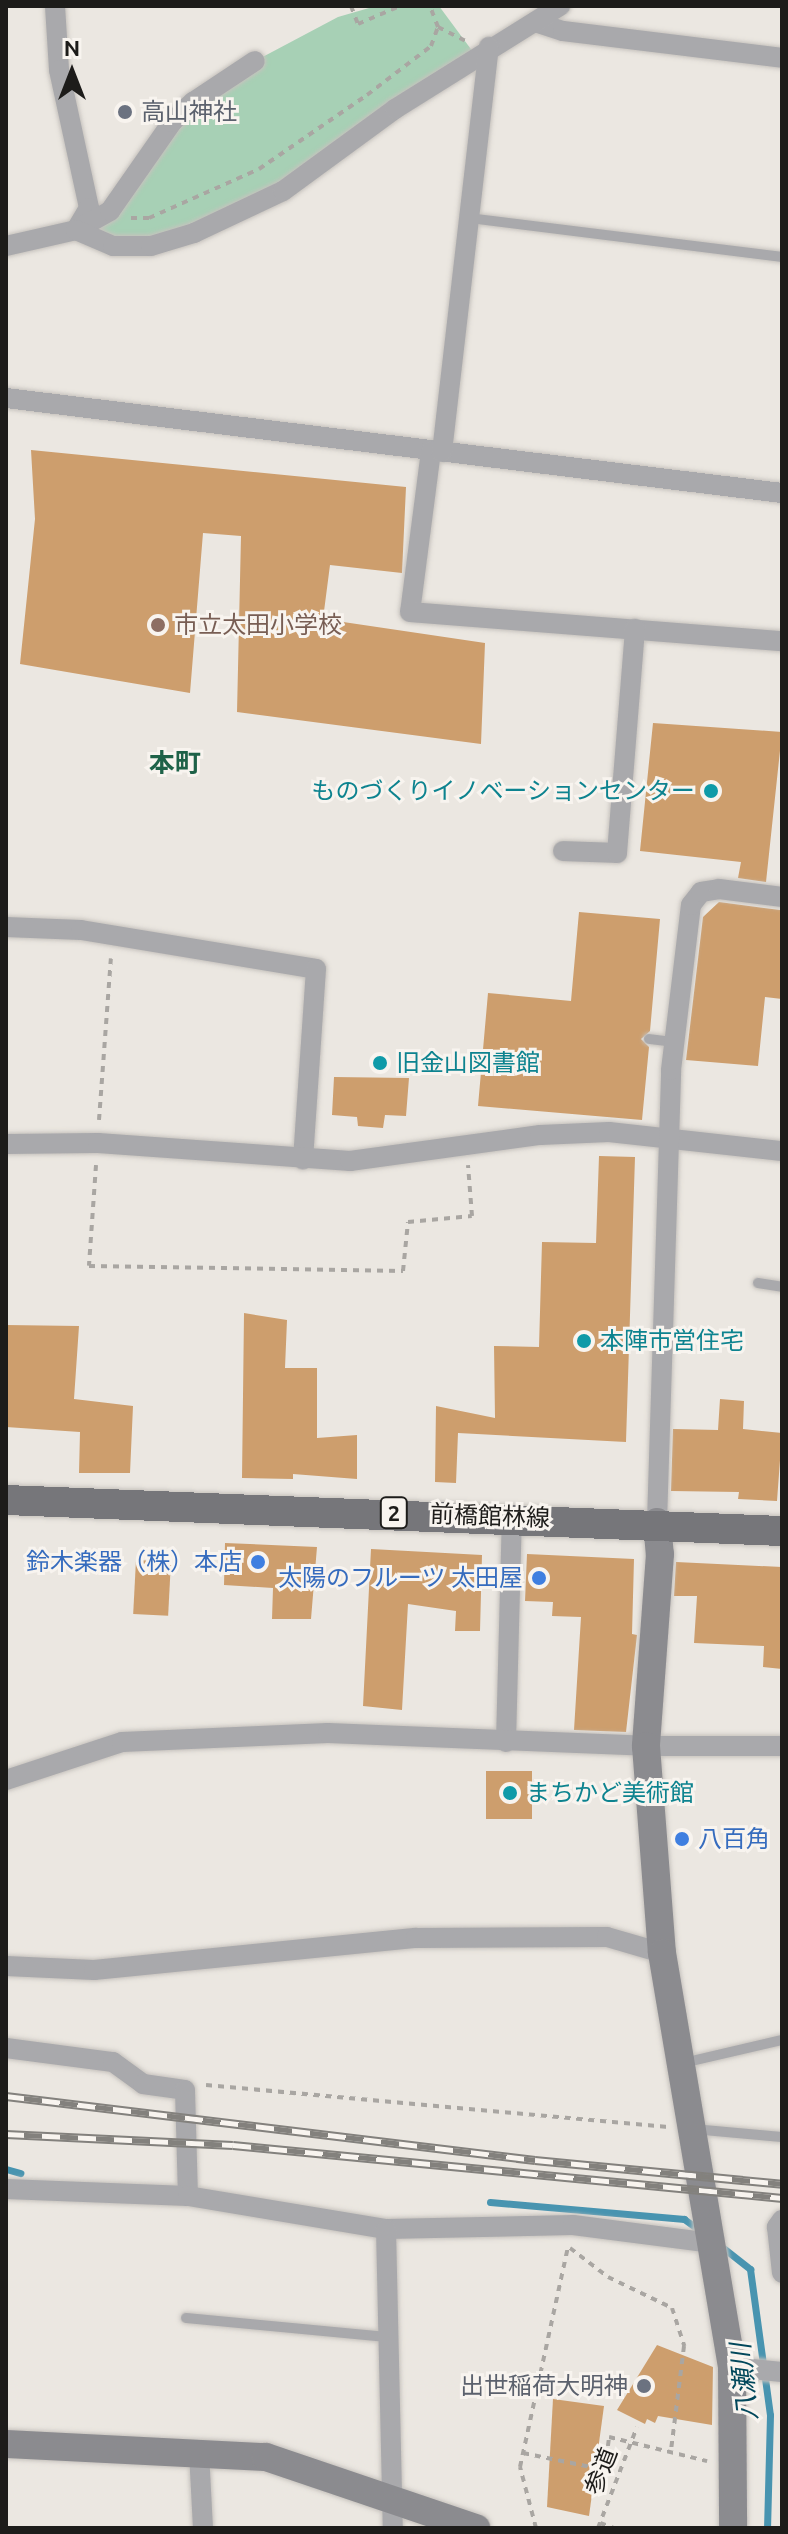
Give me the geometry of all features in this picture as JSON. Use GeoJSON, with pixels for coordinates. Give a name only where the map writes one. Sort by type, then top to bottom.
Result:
{"type":"FeatureCollection","features":[{"type":"Feature","properties":{"kind":"main road","name":"前橋館林線"},"geometry":{"type":"LineString","coordinates":[[6,1500],[657,1522],[782,1531]]}},
{"type":"Feature","properties":{"kind":"street"},"geometry":{"type":"LineString","coordinates":[[55,6],[59,70],[89,208],[76,230]]}},
{"type":"Feature","properties":{"kind":"street"},"geometry":{"type":"LineString","coordinates":[[76,230],[113,246],[151,246],[194,233],[283,191],[489,47],[560,6]]}},
{"type":"Feature","properties":{"kind":"street"},"geometry":{"type":"LineString","coordinates":[[535,22],[563,31],[782,58]]}},
{"type":"Feature","properties":{"kind":"street"},"geometry":{"type":"LineString","coordinates":[[489,47],[469,218],[410,612],[782,641]]}},
{"type":"Feature","properties":{"kind":"street"},"geometry":{"type":"LineString","coordinates":[[6,246],[76,230],[110,211],[172,122],[255,61]]}},
{"type":"Feature","properties":{"kind":"street"},"geometry":{"type":"LineString","coordinates":[[6,398],[782,493]]}},
{"type":"Feature","properties":{"kind":"street"},"geometry":{"type":"LineString","coordinates":[[563,851],[617,853],[635,629]]}},
{"type":"Feature","properties":{"kind":"street"},"geometry":{"type":"LineString","coordinates":[[733,2528],[732,2467],[740,2367],[686,2128],[681,2064],[662,1953],[646,1746],[660,1554],[657,1522],[668,1139],[674,1042],[691,905],[701,892],[719,889],[782,897]]}},
{"type":"Feature","properties":{"kind":"street"},"geometry":{"type":"LineString","coordinates":[[6,927],[112,935],[316,969],[303,1160]]}},
{"type":"Feature","properties":{"kind":"street"},"geometry":{"type":"LineString","coordinates":[[6,1144],[98,1143],[350,1161],[540,1135],[609,1132],[782,1151]]}},
{"type":"Feature","properties":{"kind":"street"},"geometry":{"type":"LineString","coordinates":[[506,1742],[512,1517]]}},
{"type":"Feature","properties":{"kind":"street"},"geometry":{"type":"LineString","coordinates":[[6,1780],[122,1742],[328,1733],[506,1742],[782,1746]]}},
{"type":"Feature","properties":{"kind":"street"},"geometry":{"type":"LineString","coordinates":[[6,1966],[94,1970],[416,1938],[607,1937],[662,1953]]}},
{"type":"Feature","properties":{"kind":"street"},"geometry":{"type":"LineString","coordinates":[[6,2048],[113,2062],[143,2084],[185,2090],[188,2196]]}},
{"type":"Feature","properties":{"kind":"street"},"geometry":{"type":"LineString","coordinates":[[6,2189],[188,2196],[386,2229],[573,2225],[711,2243]]}},
{"type":"Feature","properties":{"kind":"street"},"geometry":{"type":"LineString","coordinates":[[782,2220],[777,2227],[782,2273]]}},
{"type":"Feature","properties":{"kind":"street"},"geometry":{"type":"LineString","coordinates":[[386,2229],[393,2528]]}},
{"type":"Feature","properties":{"kind":"street"},"geometry":{"type":"LineString","coordinates":[[740,2367],[782,2372]]}},
{"type":"Feature","properties":{"kind":"street"},"geometry":{"type":"LineString","coordinates":[[6,2444],[266,2457],[476,2528]]}},
{"type":"Feature","properties":{"kind":"street"},"geometry":{"type":"LineString","coordinates":[[199,2452],[203,2528]]}},
{"type":"Feature","properties":{"kind":"lane"},"geometry":{"type":"LineString","coordinates":[[469,218],[782,257]]}},
{"type":"Feature","properties":{"kind":"lane"},"geometry":{"type":"LineString","coordinates":[[649,1039],[674,1042]]}},
{"type":"Feature","properties":{"kind":"lane"},"geometry":{"type":"LineString","coordinates":[[758,1283],[782,1287]]}},
{"type":"Feature","properties":{"kind":"lane"},"geometry":{"type":"LineString","coordinates":[[681,2064],[782,2040]]}},
{"type":"Feature","properties":{"kind":"lane"},"geometry":{"type":"LineString","coordinates":[[686,2128],[782,2137]]}},
{"type":"Feature","properties":{"kind":"lane"},"geometry":{"type":"LineString","coordinates":[[186,2318],[387,2337]]}},
{"type":"Feature","properties":{"kind":"path"},"geometry":{"type":"LineString","coordinates":[[351,6],[358,24],[400,6]]}},
{"type":"Feature","properties":{"kind":"path"},"geometry":{"type":"LineString","coordinates":[[110,211],[121,218],[149,218],[259,169],[431,46],[438,27],[430,6]]}},
{"type":"Feature","properties":{"kind":"path"},"geometry":{"type":"LineString","coordinates":[[438,27],[467,42]]}},
{"type":"Feature","properties":{"kind":"path"},"geometry":{"type":"LineString","coordinates":[[112,935],[89,1266],[403,1271],[408,1222],[472,1216],[466,1147]]}},
{"type":"Feature","properties":{"kind":"path"},"geometry":{"type":"LineString","coordinates":[[185,2090],[196,2084],[686,2128]]}},
{"type":"Feature","properties":{"kind":"path"},"geometry":{"type":"LineString","coordinates":[[536,2528],[520,2467],[573,2225]]}},
{"type":"Feature","properties":{"kind":"path"},"geometry":{"type":"LineString","coordinates":[[568,2246],[608,2277],[672,2308],[684,2346],[671,2451]]}},
{"type":"Feature","properties":{"kind":"path","name":"参道"},"geometry":{"type":"LineString","coordinates":[[599,2526],[637,2427]]}},
{"type":"Feature","properties":{"kind":"path"},"geometry":{"type":"LineString","coordinates":[[523,2453],[605,2470],[609,2437],[732,2467]]}},
{"type":"Feature","properties":{"kind":"path"},"geometry":{"type":"LineString","coordinates":[[599,2526],[614,2528]]}},
{"type":"Feature","properties":{"kind":"green space"},"geometry":{"type":"Polygon","coordinates":[[[376,6],[439,6],[476,56],[283,191],[151,246],[76,230],[110,211],[164,133],[255,61],[338,17],[376,6]]]}},
{"type":"Feature","properties":{"kind":"building"},"geometry":{"type":"Polygon","coordinates":[[[31,450],[406,487],[402,573],[330,565],[323,619],[485,643],[481,744],[237,712],[241,536],[203,533],[190,693],[20,664],[35,519],[31,450]]]}},
{"type":"Feature","properties":{"kind":"building","name":"ものづくりイノベーションセンター"},"geometry":{"type":"Polygon","coordinates":[[[653,723],[782,732],[766,882],[738,878],[741,862],[640,851],[653,723]]]}},
{"type":"Feature","properties":{"kind":"building"},"geometry":{"type":"Polygon","coordinates":[[[719,902],[780,910],[782,999],[765,997],[758,1066],[686,1060],[703,917],[719,902]]]}},
{"type":"Feature","properties":{"kind":"building"},"geometry":{"type":"Polygon","coordinates":[[[579,912],[660,919],[650,1031],[641,1039],[649,1047],[642,1120],[478,1106],[488,993],[571,1001],[579,912]]]}},
{"type":"Feature","properties":{"kind":"building"},"geometry":{"type":"Polygon","coordinates":[[[334,1077],[409,1078],[406,1116],[385,1115],[383,1128],[358,1126],[357,1117],[332,1115],[334,1077]]]}},
{"type":"Feature","properties":{"kind":"building","name":"本陣市営住宅"},"geometry":{"type":"Polygon","coordinates":[[[599,1156],[635,1157],[626,1442],[458,1433],[456,1483],[435,1482],[436,1406],[495,1418],[494,1346],[539,1347],[542,1242],[596,1243],[599,1156]]]}},
{"type":"Feature","properties":{"kind":"building"},"geometry":{"type":"Polygon","coordinates":[[[244,1313],[287,1320],[285,1368],[317,1368],[317,1438],[357,1435],[357,1479],[293,1474],[293,1479],[242,1478],[244,1313]]]}},
{"type":"Feature","properties":{"kind":"building"},"geometry":{"type":"Polygon","coordinates":[[[6,1325],[79,1326],[74,1399],[133,1406],[130,1473],[79,1473],[80,1432],[6,1427],[6,1325]]]}},
{"type":"Feature","properties":{"kind":"building"},"geometry":{"type":"Polygon","coordinates":[[[720,1399],[744,1401],[743,1429],[782,1433],[777,1501],[738,1499],[739,1492],[671,1491],[673,1429],[718,1430],[720,1399]]]}},
{"type":"Feature","properties":{"kind":"building"},"geometry":{"type":"Polygon","coordinates":[[[225,1543],[317,1547],[311,1619],[272,1619],[273,1588],[224,1585],[225,1543]]]}},
{"type":"Feature","properties":{"kind":"building"},"geometry":{"type":"Polygon","coordinates":[[[371,1549],[482,1555],[480,1631],[455,1631],[456,1611],[408,1604],[402,1710],[363,1706],[371,1549]]]}},
{"type":"Feature","properties":{"kind":"building"},"geometry":{"type":"Polygon","coordinates":[[[527,1554],[634,1559],[632,1634],[637,1635],[626,1732],[574,1730],[581,1617],[552,1616],[553,1602],[525,1601],[527,1554]]]}},
{"type":"Feature","properties":{"kind":"building"},"geometry":{"type":"Polygon","coordinates":[[[136,1560],[171,1562],[168,1616],[133,1614],[136,1560]]]}},
{"type":"Feature","properties":{"kind":"building"},"geometry":{"type":"Polygon","coordinates":[[[676,1562],[782,1567],[782,1669],[763,1667],[764,1646],[694,1643],[697,1596],[674,1596],[676,1562]]]}},
{"type":"Feature","properties":{"kind":"building","name":"まちかど美術館"},"geometry":{"type":"Polygon","coordinates":[[[486,1771],[532,1771],[532,1819],[486,1819],[486,1771]]]}},
{"type":"Feature","properties":{"kind":"building"},"geometry":{"type":"Polygon","coordinates":[[[657,2345],[713,2367],[712,2425],[658,2416],[655,2423],[647,2419],[645,2424],[617,2410],[657,2345]]]}},
{"type":"Feature","properties":{"kind":"building"},"geometry":{"type":"Polygon","coordinates":[[[553,2399],[604,2406],[589,2516],[547,2507],[553,2399]]]}},
{"type":"Feature","properties":{"kind":"waterway","name":"八瀬川"},"geometry":{"type":"LineString","coordinates":[[6,2169],[20,2173]]}},
{"type":"Feature","properties":{"kind":"waterway","name":"八瀬川"},"geometry":{"type":"LineString","coordinates":[[490,2202],[684,2219],[699,2230]]}},
{"type":"Feature","properties":{"kind":"waterway","name":"八瀬川"},"geometry":{"type":"LineString","coordinates":[[722,2247],[750,2269],[770,2415],[767,2528]]}},
{"type":"Feature","properties":{"kind":"railway"},"geometry":{"type":"LineString","coordinates":[[6,2096],[535,2160],[782,2184]]}},
{"type":"Feature","properties":{"kind":"railway"},"geometry":{"type":"LineString","coordinates":[[6,2134],[233,2145],[782,2198]]}},
{"type":"Feature","properties":{"kind":"place","name":"高山神社"},"geometry":{"type":"Point","coordinates":[125,112]}},
{"type":"Feature","properties":{"kind":"place","name":"市立太田小学校"},"geometry":{"type":"Point","coordinates":[158,625]}},
{"type":"Feature","properties":{"kind":"place","name":"ものづくりイノベーションセンター"},"geometry":{"type":"Point","coordinates":[711,791]}},
{"type":"Feature","properties":{"kind":"place","name":"旧金山図書館"},"geometry":{"type":"Point","coordinates":[380,1063]}},
{"type":"Feature","properties":{"kind":"place","name":"本陣市営住宅"},"geometry":{"type":"Point","coordinates":[584,1341]}},
{"type":"Feature","properties":{"kind":"place","name":"鈴木楽器（株）本店"},"geometry":{"type":"Point","coordinates":[258,1562]}},
{"type":"Feature","properties":{"kind":"place","name":"太陽のフルーツ 太田屋"},"geometry":{"type":"Point","coordinates":[539,1578]}},
{"type":"Feature","properties":{"kind":"place","name":"まちかど美術館"},"geometry":{"type":"Point","coordinates":[510,1793]}},
{"type":"Feature","properties":{"kind":"place","name":"八百角"},"geometry":{"type":"Point","coordinates":[682,1839]}},
{"type":"Feature","properties":{"kind":"place","name":"出世稲荷大明神"},"geometry":{"type":"Point","coordinates":[644,2386]}},
{"type":"Feature","properties":{"kind":"district","name":"本町"},"geometry":{"type":"Point","coordinates":[175,763]}}]}
